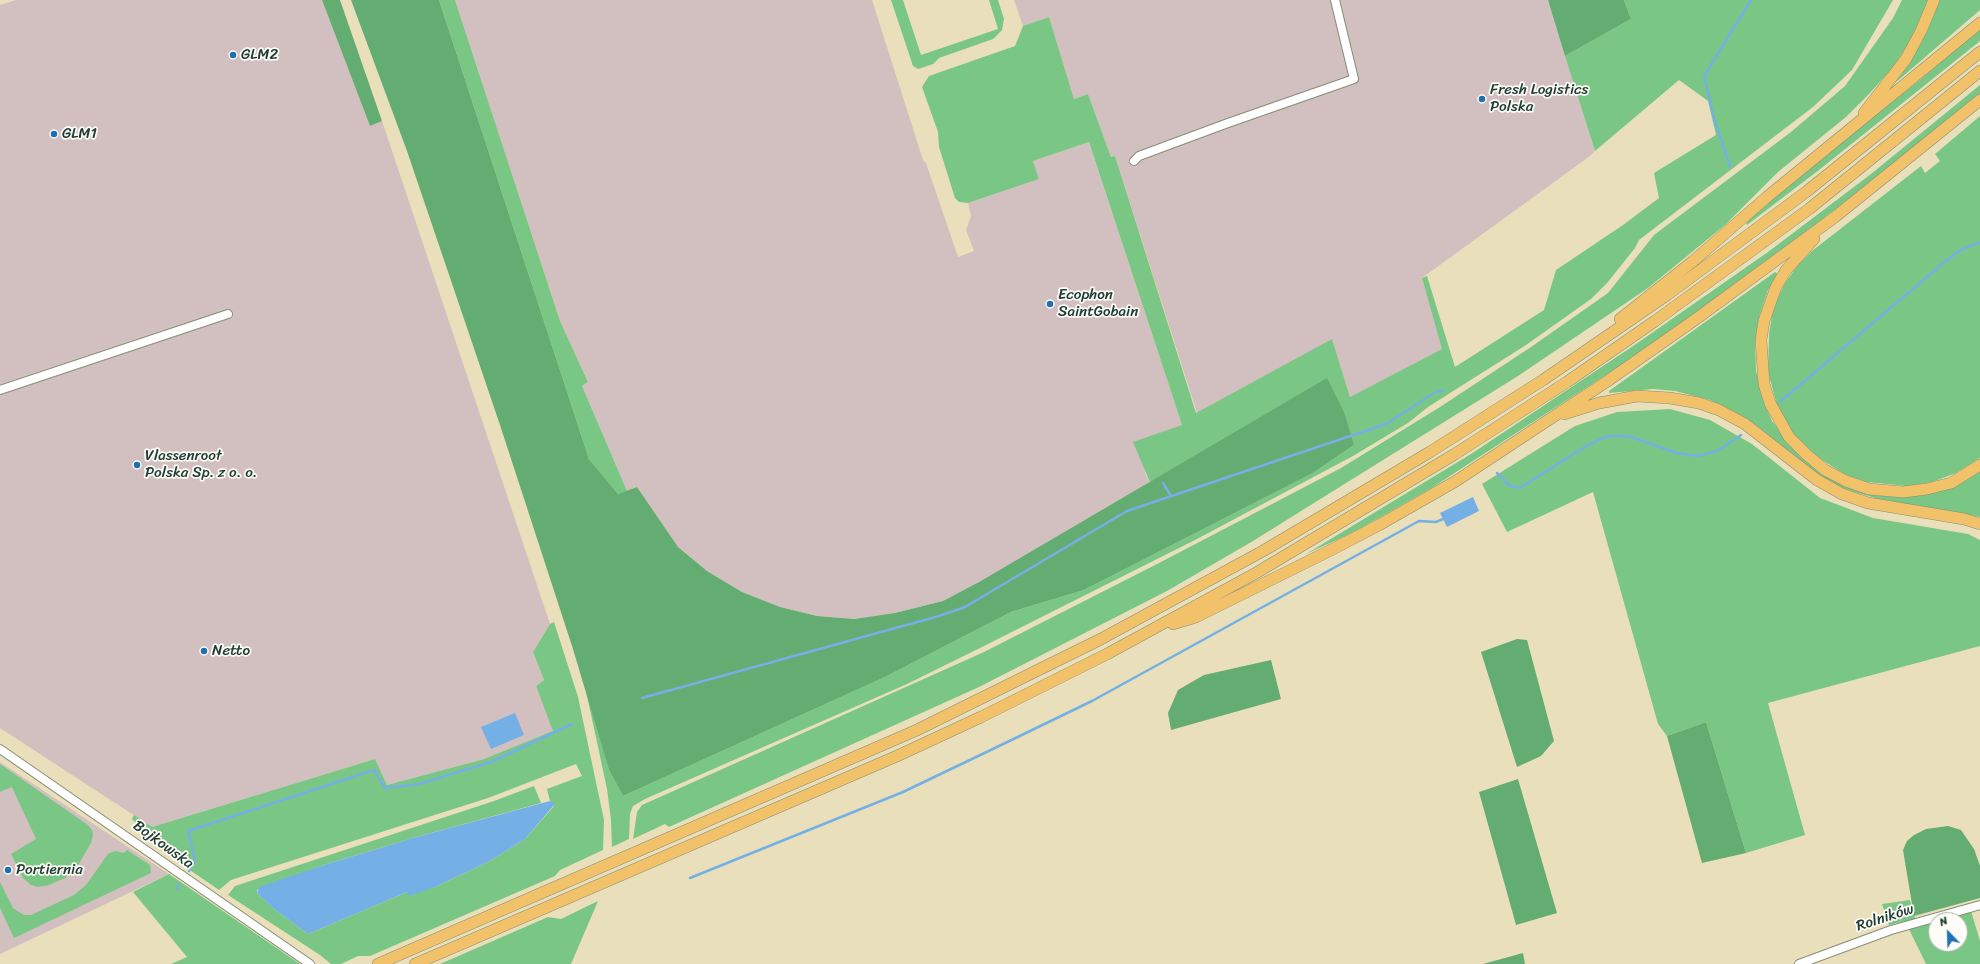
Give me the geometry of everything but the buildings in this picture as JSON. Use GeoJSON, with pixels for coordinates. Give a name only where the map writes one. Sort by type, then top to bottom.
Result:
{"type":"FeatureCollection","features":[{"type":"Feature","properties":{"kind":"highway"},"geometry":{"type":"LineString","coordinates":[[1851,129],[1906,59],[1922,31],[1934,0]]}},
{"type":"Feature","properties":{"kind":"highway"},"geometry":{"type":"LineString","coordinates":[[1543,380],[1692,262],[1767,197],[1980,23]]}},
{"type":"Feature","properties":{"kind":"highway"},"geometry":{"type":"LineString","coordinates":[[378,964],[916,730],[1027,677],[1134,622],[1264,552],[1368,490],[1543,380],[1667,295],[1800,197],[1980,52]]}},
{"type":"Feature","properties":{"kind":"highway"},"geometry":{"type":"LineString","coordinates":[[415,964],[897,756],[981,717],[1146,633],[1256,573],[1393,492],[1573,378],[1696,292],[1809,209],[1980,71]]}},
{"type":"Feature","properties":{"kind":"highway"},"geometry":{"type":"LineString","coordinates":[[1146,633],[1196,616],[1379,525],[1456,481],[1696,319],[1835,217],[1980,100]]}},
{"type":"Feature","properties":{"kind":"highway"},"geometry":{"type":"LineString","coordinates":[[1835,217],[1786,270],[1776,287],[1764,321],[1761,340],[1764,384],[1777,416],[1789,437],[1825,470],[1846,481],[1869,489],[1903,492],[1927,489],[1951,482],[1980,465]]}},
{"type":"Feature","properties":{"kind":"highway"},"geometry":{"type":"LineString","coordinates":[[1547,421],[1600,403],[1637,396],[1670,398],[1699,403],[1720,410],[1745,424],[1817,480],[1842,494],[1868,504],[1980,524]]}},
{"type":"Feature","properties":{"kind":"street"},"geometry":{"type":"LineString","coordinates":[[1134,161],[1139,156],[1228,122],[1354,79],[1335,0]]}},
{"type":"Feature","properties":{"kind":"street"},"geometry":{"type":"LineString","coordinates":[[0,390],[228,314]]}},
{"type":"Feature","properties":{"kind":"street","name":"Bojkowska"},"geometry":{"type":"LineString","coordinates":[[0,748],[310,964]]}},
{"type":"Feature","properties":{"kind":"street","name":"Rolników"},"geometry":{"type":"LineString","coordinates":[[1800,964],[1891,930],[1980,905]]}},
{"type":"Feature","properties":{"kind":"shaded area"},"geometry":{"type":"Polygon","coordinates":[[[16,0],[322,0],[370,126],[382,121],[550,624],[533,652],[544,680],[536,686],[554,731],[484,759],[387,785],[375,759],[152,827],[0,728],[0,5],[16,0]]]}},
{"type":"Feature","properties":{"kind":"shaded area"},"geometry":{"type":"Polygon","coordinates":[[[455,0],[872,0],[923,160],[926,163],[958,257],[974,251],[966,230],[971,216],[968,203],[1039,179],[1033,161],[1089,142],[1182,425],[1145,473],[1150,482],[979,582],[943,601],[895,613],[854,619],[817,616],[780,607],[742,592],[707,571],[678,547],[637,487],[627,491],[582,386],[588,382],[560,321],[455,0]]]}},
{"type":"Feature","properties":{"kind":"shaded area"},"geometry":{"type":"Polygon","coordinates":[[[1014,0],[1548,0],[1595,151],[1422,278],[1443,349],[1350,397],[1332,340],[1197,413],[1115,156],[1111,157],[1088,94],[1074,99],[1049,17],[1023,26],[1014,0]]]}},
{"type":"Feature","properties":{"kind":"shaded area"},"geometry":{"type":"Polygon","coordinates":[[[0,762],[169,874],[0,954],[0,762]]]}},
{"type":"Feature","properties":{"kind":"green space"},"geometry":{"type":"Polygon","coordinates":[[[322,0],[340,0],[382,121],[370,126],[322,0]]]}},
{"type":"Feature","properties":{"kind":"green space"},"geometry":{"type":"Polygon","coordinates":[[[351,0],[439,0],[589,459],[618,494],[637,487],[678,547],[707,571],[742,592],[780,607],[817,616],[854,619],[895,613],[943,601],[979,582],[1327,378],[1344,412],[1354,445],[1313,473],[1084,590],[1011,612],[885,677],[623,796],[609,770],[573,649],[500,425],[407,151],[351,0]]]}},
{"type":"Feature","properties":{"kind":"green space"},"geometry":{"type":"Polygon","coordinates":[[[439,0],[455,0],[560,321],[588,382],[582,386],[627,491],[618,494],[589,459],[439,0]]]}},
{"type":"Feature","properties":{"kind":"green space"},"geometry":{"type":"Polygon","coordinates":[[[891,0],[903,0],[921,55],[998,29],[989,0],[998,0],[1004,19],[1002,30],[993,39],[939,58],[933,64],[918,69],[913,66],[891,0]]]}},
{"type":"Feature","properties":{"kind":"green space"},"geometry":{"type":"Polygon","coordinates":[[[1548,0],[1624,0],[1631,19],[1565,56],[1548,0]]]}},
{"type":"Feature","properties":{"kind":"green space"},"geometry":{"type":"Polygon","coordinates":[[[1624,0],[1893,0],[1852,70],[1813,107],[1639,240],[1635,248],[1607,283],[1591,299],[1526,345],[1428,407],[1408,423],[1353,456],[1197,539],[907,684],[645,799],[633,806],[630,814],[629,839],[612,847],[611,820],[607,789],[586,691],[609,770],[623,796],[885,677],[1011,612],[1084,590],[1313,473],[1354,445],[1189,460],[1150,482],[1133,442],[1182,425],[1089,142],[1033,161],[1039,179],[968,203],[959,202],[955,198],[939,147],[938,132],[922,87],[929,76],[1015,46],[1023,26],[1049,17],[1074,99],[1088,94],[1111,157],[1115,156],[1196,413],[1332,339],[1350,397],[1442,349],[1422,278],[1427,276],[1455,367],[1544,310],[1556,270],[1623,225],[1659,198],[1654,173],[1716,135],[1708,101],[1679,80],[1595,151],[1565,56],[1631,19],[1624,0]]]}},
{"type":"Feature","properties":{"kind":"green space"},"geometry":{"type":"Polygon","coordinates":[[[1902,0],[1928,0],[1915,33],[1894,66],[1846,117],[1778,172],[1725,225],[1648,288],[1518,376],[1253,541],[1167,591],[979,687],[669,827],[665,824],[633,839],[637,812],[642,805],[984,652],[1159,563],[1341,468],[1440,407],[1531,347],[1608,293],[1654,235],[1791,132],[1845,86],[1893,18],[1902,0]]]}},
{"type":"Feature","properties":{"kind":"green space"},"geometry":{"type":"Polygon","coordinates":[[[1938,0],[1980,0],[1980,10],[1895,83],[1913,56],[1938,0]]]}},
{"type":"Feature","properties":{"kind":"green space"},"geometry":{"type":"Polygon","coordinates":[[[1980,29],[1980,41],[1819,170],[1747,225],[1746,223],[1789,184],[1920,80],[1980,29]]]}},
{"type":"Feature","properties":{"kind":"green space"},"geometry":{"type":"Polygon","coordinates":[[[1980,85],[1980,94],[1870,182],[1802,235],[1644,350],[1433,487],[1354,532],[1306,554],[1471,454],[1636,344],[1768,252],[1871,174],[1980,85]]]}},
{"type":"Feature","properties":{"kind":"green space"},"geometry":{"type":"Polygon","coordinates":[[[1980,116],[1980,458],[1956,473],[1932,482],[1907,486],[1867,482],[1846,475],[1811,453],[1794,436],[1778,409],[1768,372],[1769,334],[1773,309],[1784,285],[1797,266],[1812,251],[1921,166],[1925,173],[1940,161],[1935,154],[1980,116]]]}},
{"type":"Feature","properties":{"kind":"green space"},"geometry":{"type":"Polygon","coordinates":[[[1775,272],[1778,274],[1768,290],[1759,317],[1755,341],[1756,371],[1765,405],[1772,421],[1796,452],[1811,465],[1858,490],[1878,496],[1905,496],[1980,470],[1980,517],[1885,501],[1845,489],[1828,481],[1811,469],[1748,419],[1710,400],[1675,391],[1653,389],[1609,393],[1609,391],[1775,272]]]}},
{"type":"Feature","properties":{"kind":"green space"},"geometry":{"type":"Polygon","coordinates":[[[1670,409],[1710,420],[1752,444],[1820,498],[1873,518],[1968,534],[1980,540],[1980,646],[1768,703],[1805,835],[1746,853],[1706,722],[1667,736],[1658,724],[1593,492],[1507,532],[1482,484],[1575,426],[1617,412],[1670,409]]]}},
{"type":"Feature","properties":{"kind":"green space"},"geometry":{"type":"Polygon","coordinates":[[[554,622],[578,697],[604,820],[603,850],[560,870],[555,876],[370,956],[358,956],[341,964],[331,964],[320,955],[228,895],[235,886],[494,801],[534,786],[541,803],[413,838],[324,865],[257,890],[257,893],[274,909],[308,934],[407,892],[435,887],[490,861],[525,839],[554,806],[553,802],[550,801],[547,789],[582,776],[576,764],[488,798],[231,880],[219,890],[165,853],[132,819],[134,815],[152,827],[375,759],[387,785],[484,759],[553,731],[536,686],[544,680],[533,652],[550,624],[554,622]]]}},
{"type":"Feature","properties":{"kind":"green space"},"geometry":{"type":"Polygon","coordinates":[[[1517,639],[1527,640],[1554,741],[1541,756],[1517,767],[1481,652],[1517,639]]]}},
{"type":"Feature","properties":{"kind":"green space"},"geometry":{"type":"Polygon","coordinates":[[[1271,660],[1281,699],[1171,730],[1168,713],[1178,690],[1204,675],[1271,660]]]}},
{"type":"Feature","properties":{"kind":"green space"},"geometry":{"type":"Polygon","coordinates":[[[1706,722],[1746,853],[1702,863],[1667,736],[1706,722]]]}},
{"type":"Feature","properties":{"kind":"green space"},"geometry":{"type":"Polygon","coordinates":[[[0,764],[88,825],[92,830],[93,835],[91,843],[77,867],[65,878],[49,885],[38,887],[31,885],[23,878],[11,854],[36,839],[12,787],[0,792],[0,764]]]}},
{"type":"Feature","properties":{"kind":"green space"},"geometry":{"type":"Polygon","coordinates":[[[1518,779],[1557,913],[1516,925],[1479,792],[1518,779]]]}},
{"type":"Feature","properties":{"kind":"green space"},"geometry":{"type":"Polygon","coordinates":[[[1948,826],[1961,830],[1974,849],[1980,866],[1980,898],[1914,916],[1903,850],[1907,841],[1914,835],[1926,829],[1948,826]]]}},
{"type":"Feature","properties":{"kind":"green space"},"geometry":{"type":"Polygon","coordinates":[[[127,850],[150,865],[151,873],[14,938],[0,908],[0,882],[13,908],[24,915],[31,915],[74,895],[86,885],[108,854],[115,851],[124,853],[127,850]]]}},
{"type":"Feature","properties":{"kind":"green space"},"geometry":{"type":"Polygon","coordinates":[[[169,874],[300,964],[171,964],[187,957],[133,892],[169,874]]]}},
{"type":"Feature","properties":{"kind":"green space"},"geometry":{"type":"Polygon","coordinates":[[[1910,900],[1917,925],[1928,922],[1928,952],[1968,952],[1967,912],[1971,911],[1980,941],[1980,964],[1926,964],[1905,921],[1889,925],[1882,904],[1910,900]]]}},
{"type":"Feature","properties":{"kind":"green space"},"geometry":{"type":"Polygon","coordinates":[[[598,901],[571,964],[440,964],[548,917],[561,919],[598,901]]]}},
{"type":"Feature","properties":{"kind":"green space"},"geometry":{"type":"Polygon","coordinates":[[[1523,953],[1525,964],[1483,964],[1523,953]]]}},
{"type":"Feature","properties":{"kind":"water"},"geometry":{"type":"Polygon","coordinates":[[[1473,497],[1479,511],[1447,527],[1440,513],[1473,497]]]}},
{"type":"Feature","properties":{"kind":"water"},"geometry":{"type":"Polygon","coordinates":[[[515,713],[524,735],[491,749],[481,727],[515,713]]]}},
{"type":"Feature","properties":{"kind":"water"},"geometry":{"type":"Polygon","coordinates":[[[550,801],[554,802],[554,805],[525,839],[490,861],[435,887],[409,896],[407,892],[308,934],[274,909],[257,893],[259,887],[324,865],[413,838],[550,801]]]}},
{"type":"Feature","properties":{"kind":"waterway"},"geometry":{"type":"LineString","coordinates":[[1730,166],[1714,119],[1704,76],[1751,0]]}},
{"type":"Feature","properties":{"kind":"waterway"},"geometry":{"type":"LineString","coordinates":[[1781,401],[1947,260],[1959,251],[1980,242]]}},
{"type":"Feature","properties":{"kind":"waterway"},"geometry":{"type":"LineString","coordinates":[[642,698],[939,616],[965,607],[1127,511],[1388,423],[1437,391],[1443,391]]}},
{"type":"Feature","properties":{"kind":"waterway"},"geometry":{"type":"LineString","coordinates":[[1497,473],[1510,486],[1520,488],[1583,448],[1609,436],[1628,436],[1677,453],[1698,456],[1717,451],[1741,435]]}},
{"type":"Feature","properties":{"kind":"waterway"},"geometry":{"type":"LineString","coordinates":[[1163,483],[1171,496]]}},
{"type":"Feature","properties":{"kind":"waterway"},"geometry":{"type":"LineString","coordinates":[[690,878],[903,792],[1092,701],[1419,521],[1436,522],[1443,519]]}},
{"type":"Feature","properties":{"kind":"waterway"},"geometry":{"type":"LineString","coordinates":[[189,871],[195,860],[188,831],[374,770],[385,788],[419,784],[491,762],[572,724]]}},
{"type":"Feature","properties":{"kind":"waterway"},"geometry":{"type":"LineString","coordinates":[[177,889],[179,885]]}},
{"type":"Feature","properties":{"kind":"place","name":"GLM2"},"geometry":{"type":"Point","coordinates":[233,55]}},
{"type":"Feature","properties":{"kind":"place","name":"Fresh Logistics Polska"},"geometry":{"type":"Point","coordinates":[1482,99]}},
{"type":"Feature","properties":{"kind":"place","name":"GLM1"},"geometry":{"type":"Point","coordinates":[54,134]}},
{"type":"Feature","properties":{"kind":"place","name":"Ecophon SaintGobain"},"geometry":{"type":"Point","coordinates":[1050,304]}},
{"type":"Feature","properties":{"kind":"place","name":"Vlassenroot Polska Sp. z o. o."},"geometry":{"type":"Point","coordinates":[137,465]}},
{"type":"Feature","properties":{"kind":"place","name":"Netto"},"geometry":{"type":"Point","coordinates":[204,651]}},
{"type":"Feature","properties":{"kind":"place","name":"Portiernia"},"geometry":{"type":"Point","coordinates":[8,870]}}]}
